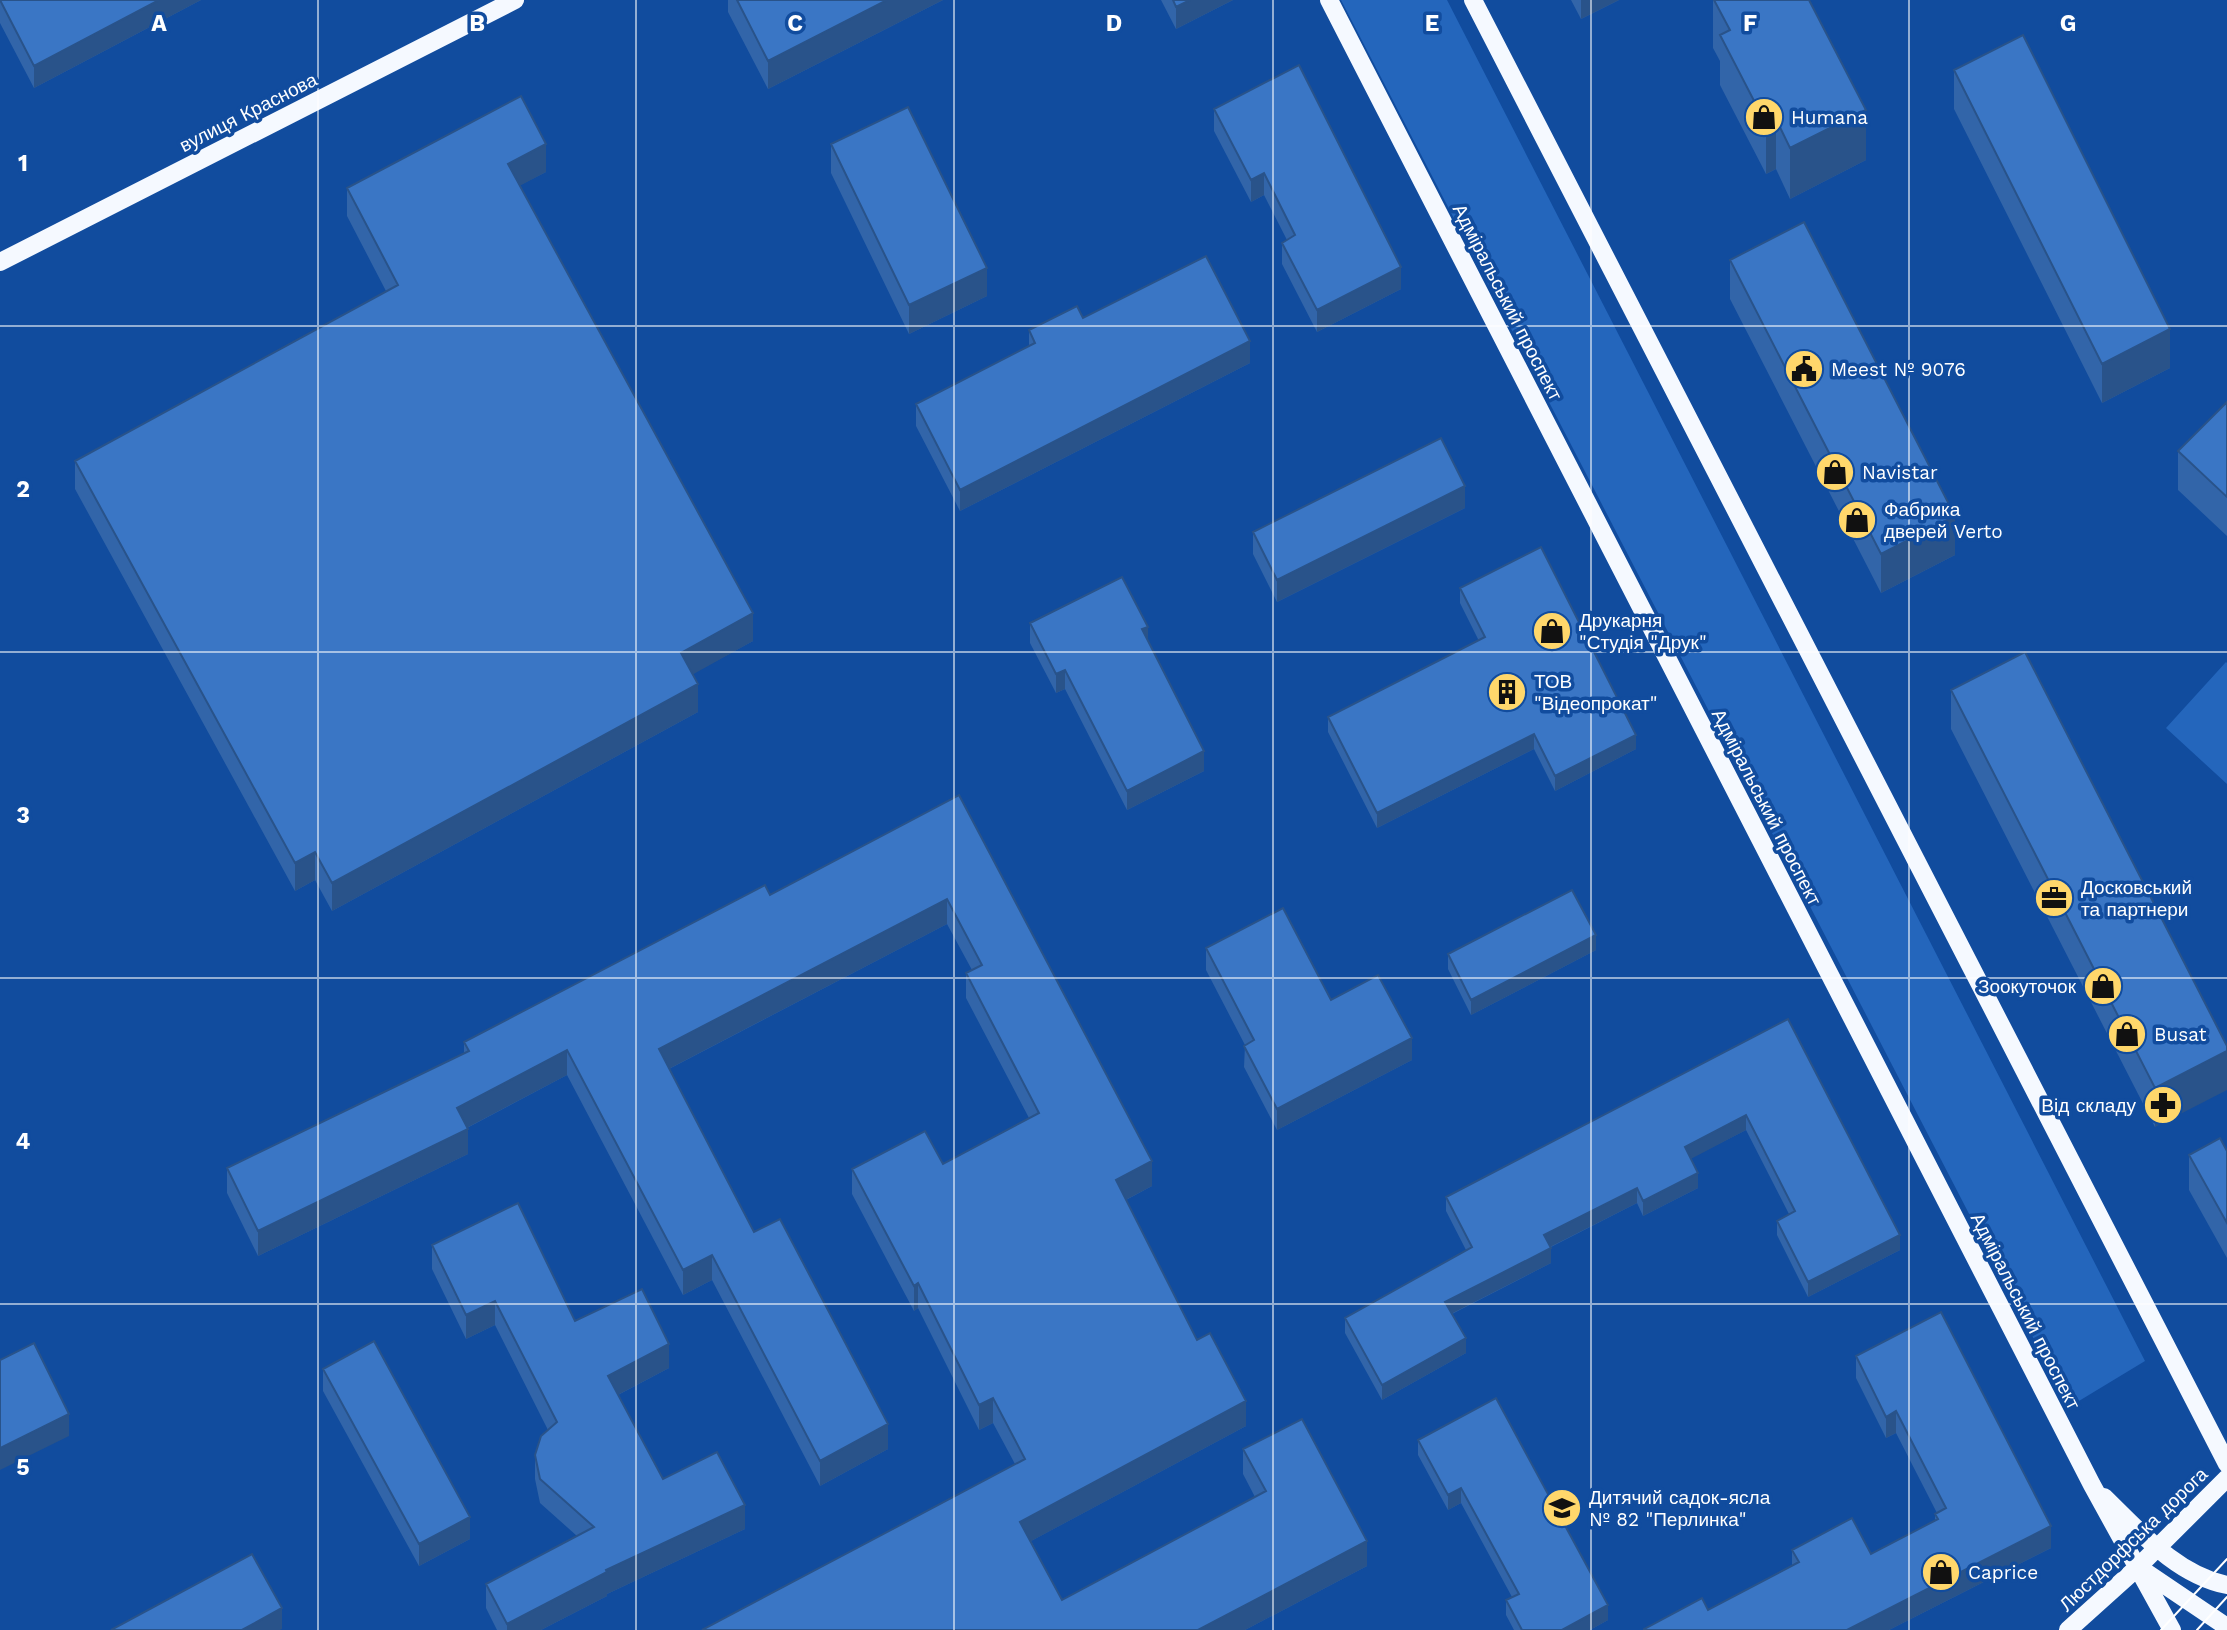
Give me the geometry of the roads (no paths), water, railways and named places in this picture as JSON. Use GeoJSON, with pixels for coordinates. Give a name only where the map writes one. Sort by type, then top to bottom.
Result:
{"type":"FeatureCollection","features":[{"type":"Feature","properties":{"kind":"main road","name":"вулиця Краснова"},"geometry":{"type":"LineString","coordinates":[[0,262],[514,0]]}},
{"type":"Feature","properties":{"kind":"main road","name":"Адміральський проспект"},"geometry":{"type":"LineString","coordinates":[[1329,0],[2092,1485],[2172,1630]]}},
{"type":"Feature","properties":{"kind":"main road"},"geometry":{"type":"LineString","coordinates":[[1474,0],[2227,1464]]}},
{"type":"Feature","properties":{"kind":"main road","name":"Люстдорфська дорога"},"geometry":{"type":"LineString","coordinates":[[2068,1630],[2138,1567],[2227,1478]]}},
{"type":"Feature","properties":{"kind":"main road"},"geometry":{"type":"LineString","coordinates":[[2092,1485],[2157,1548],[2207,1581],[2227,1585]]}},
{"type":"Feature","properties":{"kind":"main road"},"geometry":{"type":"LineString","coordinates":[[2138,1567],[2225,1626]]}},
{"type":"Feature","properties":{"kind":"tram line"},"geometry":{"type":"LineString","coordinates":[[2161,1630],[2227,1559]]}},
{"type":"Feature","properties":{"kind":"tram line"},"geometry":{"type":"LineString","coordinates":[[2197,1630],[2227,1597]]}},
{"type":"Feature","properties":{"kind":"place","name":"Humana"},"geometry":{"type":"Point","coordinates":[1764,117]}},
{"type":"Feature","properties":{"kind":"place","name":"Meest № 9076"},"geometry":{"type":"Point","coordinates":[1804,369]}},
{"type":"Feature","properties":{"kind":"place","name":"Navistar"},"geometry":{"type":"Point","coordinates":[1835,472]}},
{"type":"Feature","properties":{"kind":"place","name":"Фабрика дверей Verto"},"geometry":{"type":"Point","coordinates":[1857,520]}},
{"type":"Feature","properties":{"kind":"place","name":"Друкарня \"Студія \"Друк\""},"geometry":{"type":"Point","coordinates":[1552,631]}},
{"type":"Feature","properties":{"kind":"place","name":"ТОВ \"Відеопрокат\""},"geometry":{"type":"Point","coordinates":[1507,692]}},
{"type":"Feature","properties":{"kind":"place","name":"Досковський та партнери"},"geometry":{"type":"Point","coordinates":[2054,898]}},
{"type":"Feature","properties":{"kind":"place","name":"Зоокуточок"},"geometry":{"type":"Point","coordinates":[2103,986]}},
{"type":"Feature","properties":{"kind":"place","name":"Busat"},"geometry":{"type":"Point","coordinates":[2127,1034]}},
{"type":"Feature","properties":{"kind":"place","name":"Від складу"},"geometry":{"type":"Point","coordinates":[2163,1105]}},
{"type":"Feature","properties":{"kind":"place","name":"Дитячий садок-ясла № 82 \"Перлинка\""},"geometry":{"type":"Point","coordinates":[1562,1508]}},
{"type":"Feature","properties":{"kind":"place","name":"Caprice"},"geometry":{"type":"Point","coordinates":[1941,1572]}}]}
